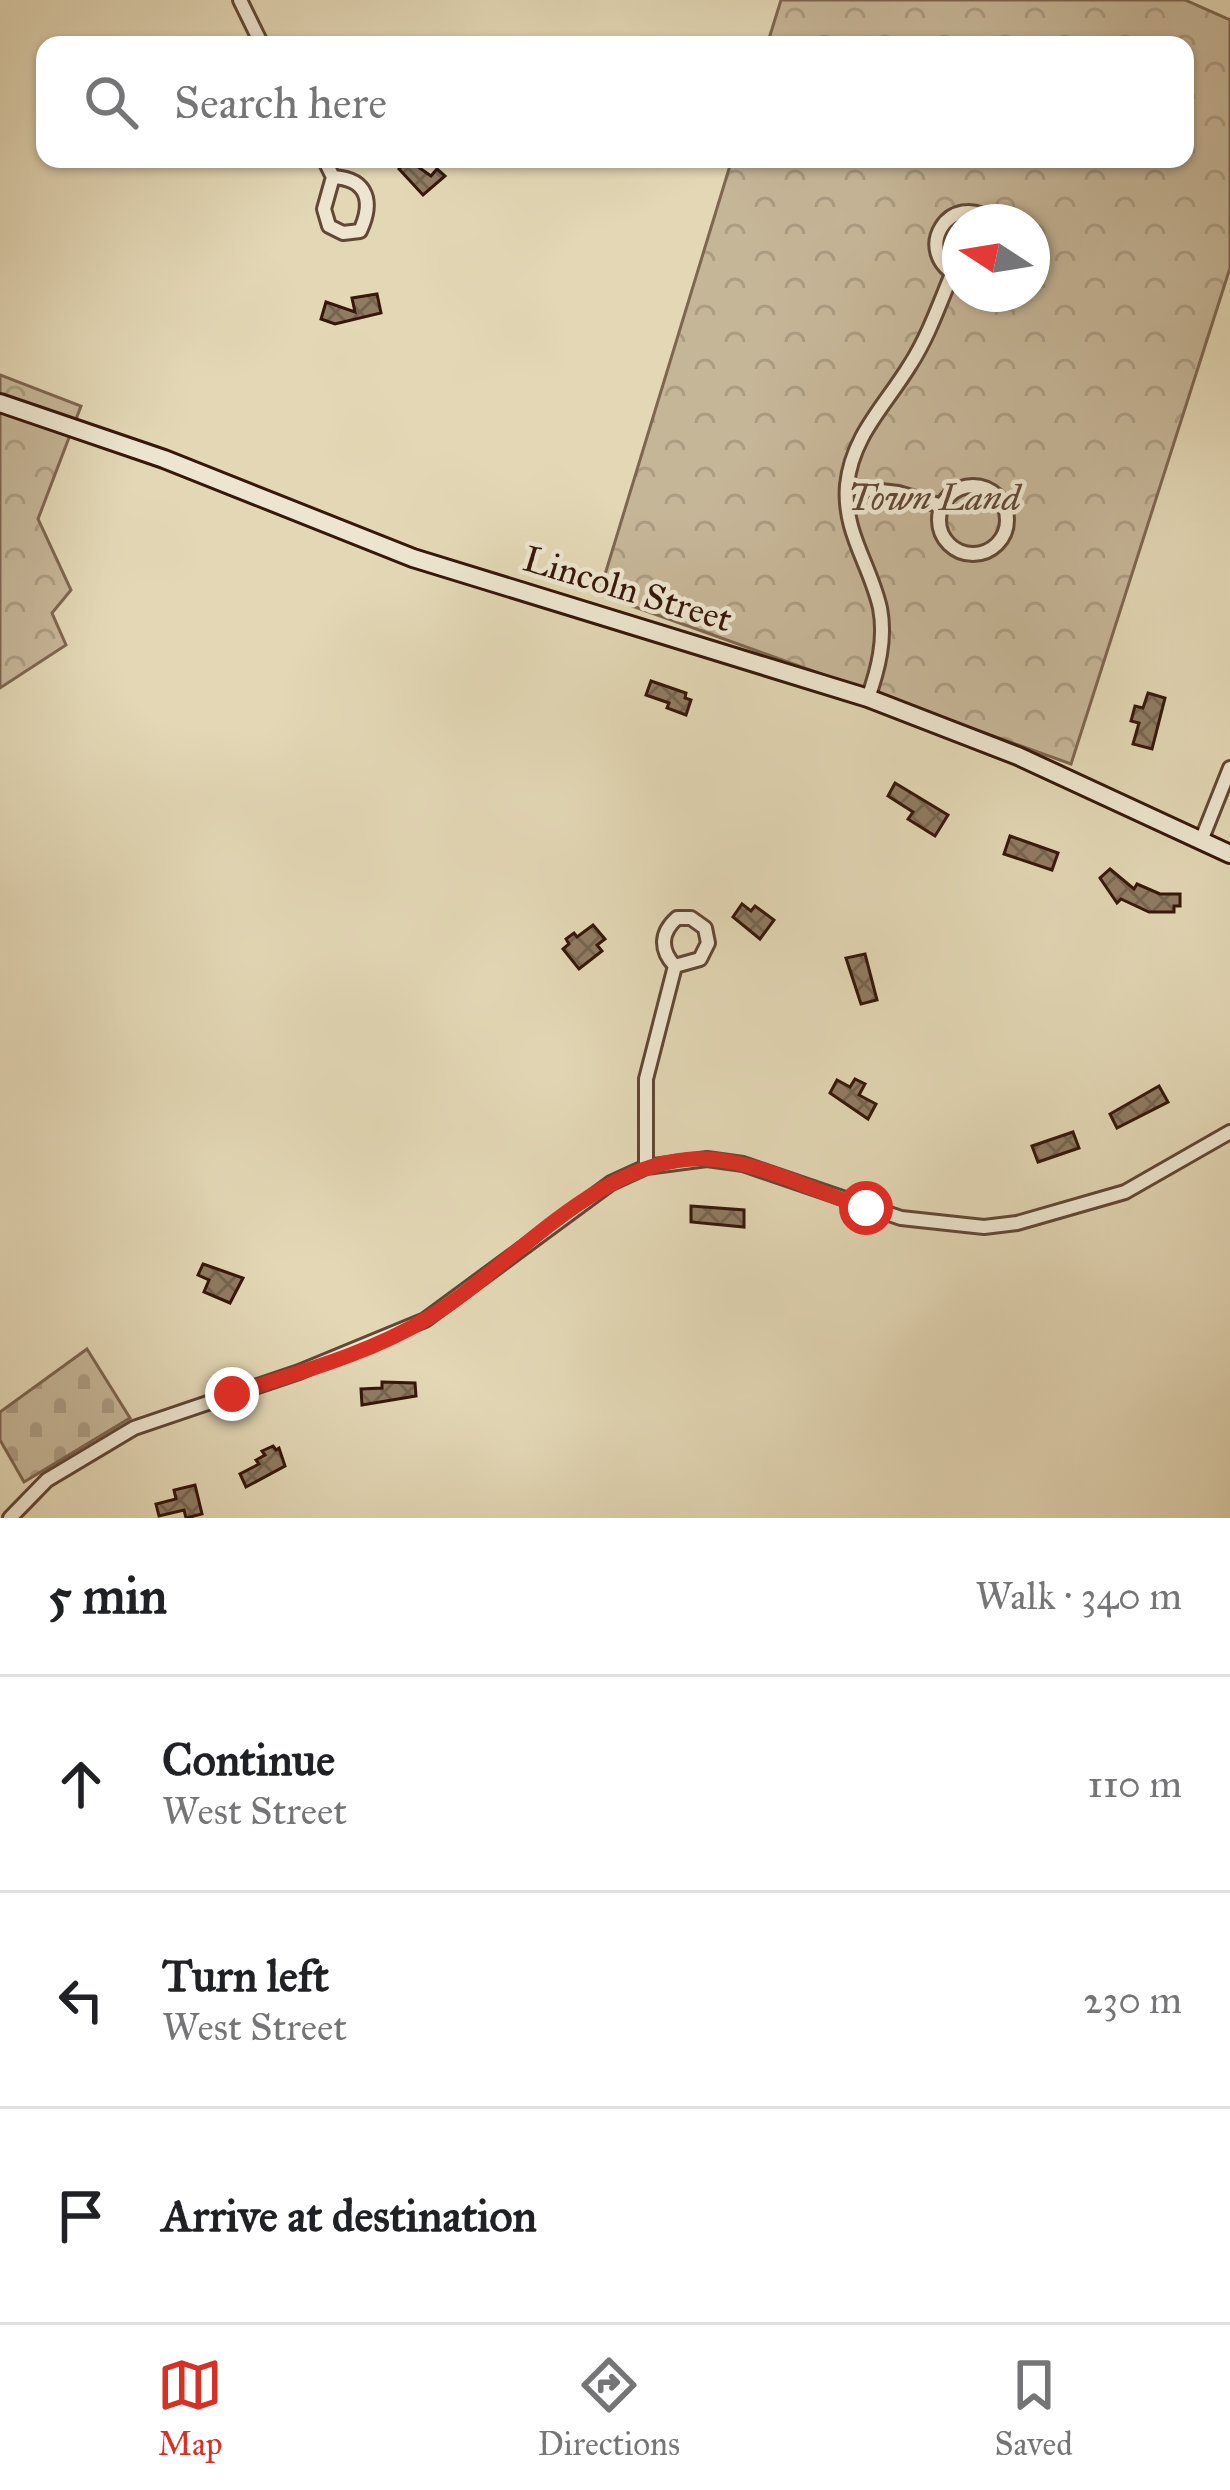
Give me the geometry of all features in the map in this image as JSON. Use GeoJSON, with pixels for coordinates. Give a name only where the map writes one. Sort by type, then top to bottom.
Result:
{"type":"FeatureCollection","features":[{"type":"Feature","properties":{"kind":"main road","name":"Lincoln Street"},"geometry":{"type":"LineString","coordinates":[[0,403],[164,459],[413,558],[868,698],[1018,756],[1230,854]]}},
{"type":"Feature","properties":{"kind":"street"},"geometry":{"type":"LineString","coordinates":[[240,0],[258,36]]}},
{"type":"Feature","properties":{"kind":"street"},"geometry":{"type":"LineString","coordinates":[[328,168],[333,176],[324,209],[329,226],[344,233],[360,231],[369,212],[367,194],[348,178],[333,176]]}},
{"type":"Feature","properties":{"kind":"street"},"geometry":{"type":"LineString","coordinates":[[942,226],[936,253],[942,260]]}},
{"type":"Feature","properties":{"kind":"street"},"geometry":{"type":"LineString","coordinates":[[868,698],[880,652],[880,608],[849,528],[851,460],[860,438],[911,364],[942,303]]}},
{"type":"Feature","properties":{"kind":"street"},"geometry":{"type":"LineString","coordinates":[[847,487],[898,493],[942,506]]}},
{"type":"Feature","properties":{"kind":"street"},"geometry":{"type":"LineString","coordinates":[[958,489],[991,491],[1005,509],[1005,532],[992,548],[971,554],[961,551],[944,538],[942,506],[958,489]]}},
{"type":"Feature","properties":{"kind":"street"},"geometry":{"type":"LineString","coordinates":[[1201,841],[1230,768]]}},
{"type":"Feature","properties":{"kind":"street"},"geometry":{"type":"LineString","coordinates":[[646,1167],[646,1079],[675,966]]}},
{"type":"Feature","properties":{"kind":"street"},"geometry":{"type":"LineString","coordinates":[[10,1518],[47,1480],[134,1428],[299,1372],[425,1321],[611,1183],[646,1167],[707,1159],[743,1164],[901,1218],[984,1227],[1017,1223],[1125,1192],[1230,1132]]}},
{"type":"Feature","properties":{"kind":"green space","name":"Town Land"},"geometry":{"type":"Polygon","coordinates":[[[781,0],[1185,0],[1230,20],[1230,268],[1071,764],[599,594],[729,168],[1194,168],[1194,36],[770,36],[781,0]]]}},
{"type":"Feature","properties":{"kind":"green space"},"geometry":{"type":"Polygon","coordinates":[[[0,375],[81,406],[38,519],[71,590],[52,613],[66,645],[0,688],[0,375]]]}},
{"type":"Feature","properties":{"kind":"green space"},"geometry":{"type":"Polygon","coordinates":[[[87,1349],[130,1418],[24,1482],[0,1440],[0,1412],[87,1349]]]}},
{"type":"Feature","properties":{"kind":"building"},"geometry":{"type":"Polygon","coordinates":[[[420,168],[431,176],[437,169],[445,176],[423,195],[399,169],[420,168]]]}},
{"type":"Feature","properties":{"kind":"building"},"geometry":{"type":"Polygon","coordinates":[[[377,294],[381,313],[335,324],[321,319],[326,302],[355,312],[352,298],[377,294]]]}},
{"type":"Feature","properties":{"kind":"building"},"geometry":{"type":"Polygon","coordinates":[[[651,681],[686,693],[685,698],[691,700],[686,715],[646,695],[651,681]]]}},
{"type":"Feature","properties":{"kind":"building"},"geometry":{"type":"Polygon","coordinates":[[[1148,693],[1165,698],[1152,749],[1133,744],[1139,723],[1131,721],[1135,706],[1143,708],[1148,693]]]}},
{"type":"Feature","properties":{"kind":"building"},"geometry":{"type":"Polygon","coordinates":[[[895,783],[948,815],[935,836],[908,819],[913,812],[888,796],[895,783]]]}},
{"type":"Feature","properties":{"kind":"building"},"geometry":{"type":"Polygon","coordinates":[[[1010,836],[1058,853],[1052,870],[1004,854],[1010,836]]]}},
{"type":"Feature","properties":{"kind":"building"},"geometry":{"type":"Polygon","coordinates":[[[1110,869],[1134,889],[1137,884],[1160,894],[1180,894],[1180,906],[1174,906],[1174,912],[1149,912],[1121,899],[1117,903],[1100,878],[1110,869]]]}},
{"type":"Feature","properties":{"kind":"building"},"geometry":{"type":"Polygon","coordinates":[[[742,904],[751,911],[755,906],[774,920],[760,939],[733,917],[742,904]]]}},
{"type":"Feature","properties":{"kind":"building"},"geometry":{"type":"Polygon","coordinates":[[[593,925],[605,939],[597,945],[602,951],[579,969],[563,949],[569,944],[566,939],[593,925]]]}},
{"type":"Feature","properties":{"kind":"building"},"geometry":{"type":"Polygon","coordinates":[[[865,954],[877,1000],[861,1004],[846,958],[865,954]]]}},
{"type":"Feature","properties":{"kind":"building"},"geometry":{"type":"Polygon","coordinates":[[[855,1079],[865,1084],[859,1095],[876,1104],[868,1119],[830,1093],[837,1080],[850,1087],[855,1079]]]}},
{"type":"Feature","properties":{"kind":"building"},"geometry":{"type":"Polygon","coordinates":[[[1159,1086],[1168,1102],[1117,1128],[1110,1114],[1159,1086]]]}},
{"type":"Feature","properties":{"kind":"building"},"geometry":{"type":"Polygon","coordinates":[[[1073,1132],[1079,1148],[1038,1162],[1032,1146],[1073,1132]]]}},
{"type":"Feature","properties":{"kind":"building"},"geometry":{"type":"Polygon","coordinates":[[[691,1206],[744,1210],[744,1227],[691,1222],[691,1206]]]}},
{"type":"Feature","properties":{"kind":"building"},"geometry":{"type":"Polygon","coordinates":[[[203,1264],[243,1278],[230,1303],[204,1292],[209,1280],[198,1275],[203,1264]]]}},
{"type":"Feature","properties":{"kind":"building"},"geometry":{"type":"Polygon","coordinates":[[[382,1382],[415,1383],[416,1396],[362,1405],[361,1389],[382,1388],[382,1382]]]}},
{"type":"Feature","properties":{"kind":"building"},"geometry":{"type":"Polygon","coordinates":[[[279,1448],[285,1466],[246,1487],[240,1474],[259,1464],[256,1460],[265,1455],[262,1451],[279,1448]]]}},
{"type":"Feature","properties":{"kind":"building"},"geometry":{"type":"Polygon","coordinates":[[[195,1485],[202,1514],[186,1518],[184,1510],[159,1516],[156,1504],[176,1499],[174,1490],[195,1485]]]}},
{"type":"Feature","properties":{"kind":"route"},"geometry":{"type":"LineString","coordinates":[[232,1394],[378,1343],[425,1321],[611,1183],[646,1167],[707,1159],[743,1164],[866,1208]]}}]}
